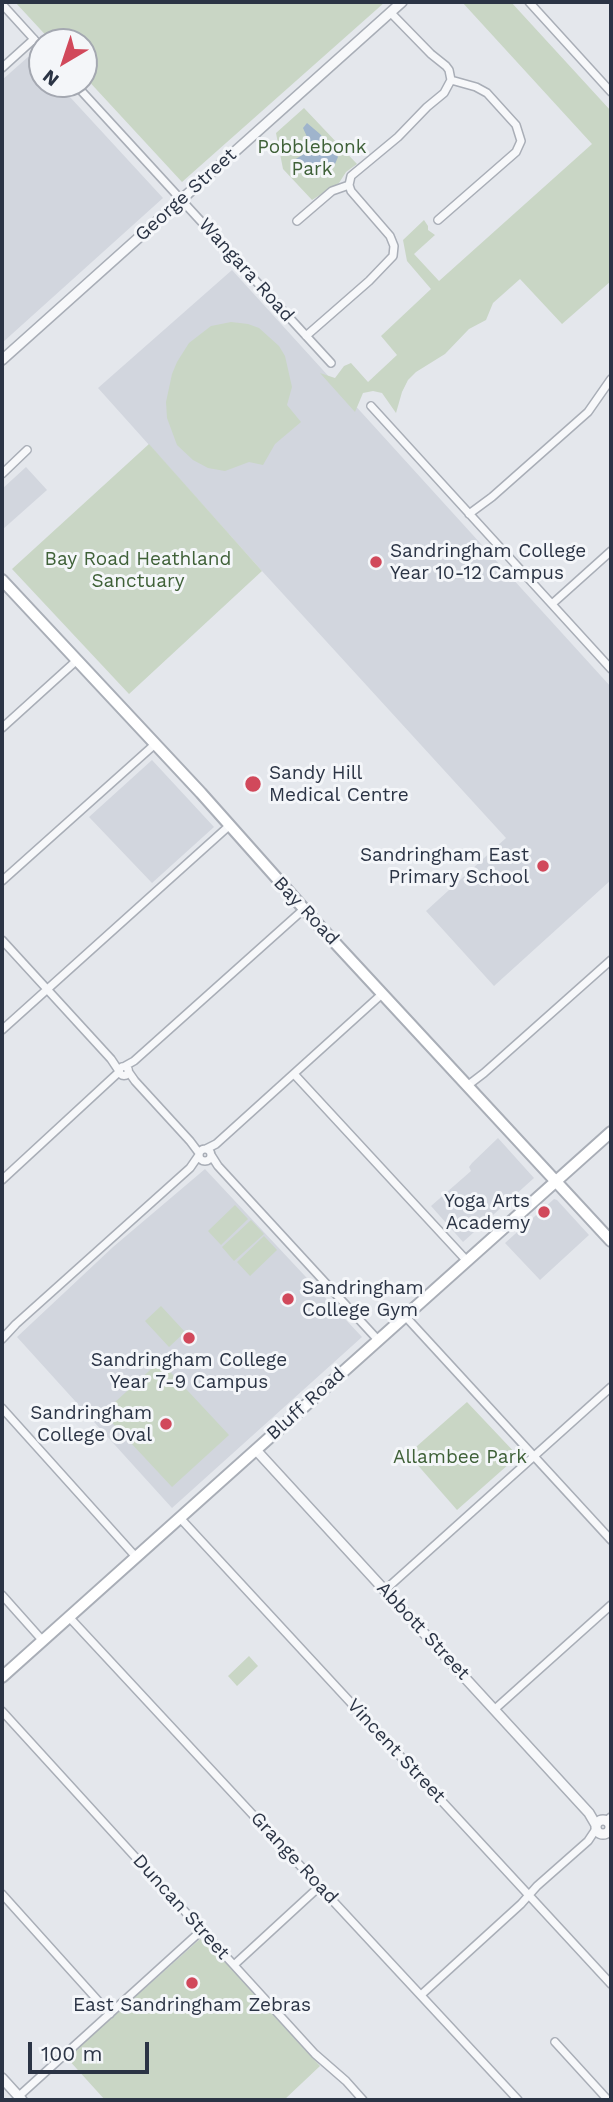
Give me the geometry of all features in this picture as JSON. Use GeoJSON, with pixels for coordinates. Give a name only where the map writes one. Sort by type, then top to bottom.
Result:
{"type":"FeatureCollection","features":[{"type":"Feature","properties":{"kind":"main road","name":"Bay Road"},"geometry":{"type":"LineString","coordinates":[[2,580],[611,1241]]}},
{"type":"Feature","properties":{"kind":"main road","name":"Bluff Road"},"geometry":{"type":"LineString","coordinates":[[2,1677],[611,1132]]}},
{"type":"Feature","properties":{"kind":"street","name":"George Street"},"geometry":{"type":"LineString","coordinates":[[2,360],[402,2]]}},
{"type":"Feature","properties":{"kind":"street"},"geometry":{"type":"LineString","coordinates":[[529,2],[611,92]]}},
{"type":"Feature","properties":{"kind":"street"},"geometry":{"type":"LineString","coordinates":[[2,5],[28,33]]}},
{"type":"Feature","properties":{"kind":"street"},"geometry":{"type":"LineString","coordinates":[[306,336],[369,281],[393,256],[392,239],[353,196],[349,185],[351,176],[444,93],[451,80],[446,66],[390,12]]}},
{"type":"Feature","properties":{"kind":"street"},"geometry":{"type":"LineString","coordinates":[[2,68],[28,44]]}},
{"type":"Feature","properties":{"kind":"street"},"geometry":{"type":"LineString","coordinates":[[438,220],[516,152],[521,141],[516,125],[487,93],[451,80]]}},
{"type":"Feature","properties":{"kind":"street","name":"Wangara Road"},"geometry":{"type":"LineString","coordinates":[[88,98],[331,363]]}},
{"type":"Feature","properties":{"kind":"street"},"geometry":{"type":"LineString","coordinates":[[297,221],[332,191],[349,185]]}},
{"type":"Feature","properties":{"kind":"street"},"geometry":{"type":"LineString","coordinates":[[471,516],[588,412],[611,379]]}},
{"type":"Feature","properties":{"kind":"street"},"geometry":{"type":"LineString","coordinates":[[371,406],[611,669]]}},
{"type":"Feature","properties":{"kind":"street"},"geometry":{"type":"LineString","coordinates":[[2,474],[27,450]]}},
{"type":"Feature","properties":{"kind":"street"},"geometry":{"type":"LineString","coordinates":[[552,604],[611,551]]}},
{"type":"Feature","properties":{"kind":"street"},"geometry":{"type":"LineString","coordinates":[[2,728],[76,662]]}},
{"type":"Feature","properties":{"kind":"street"},"geometry":{"type":"LineString","coordinates":[[2,881],[154,745]]}},
{"type":"Feature","properties":{"kind":"street"},"geometry":{"type":"LineString","coordinates":[[2,1030],[230,825]]}},
{"type":"Feature","properties":{"kind":"street"},"geometry":{"type":"LineString","coordinates":[[2,1180],[304,909]]}},
{"type":"Feature","properties":{"kind":"street"},"geometry":{"type":"LineString","coordinates":[[2,940],[111,1059],[218,1166],[378,1340]]}},
{"type":"Feature","properties":{"kind":"street"},"geometry":{"type":"LineString","coordinates":[[467,1086],[611,960]]}},
{"type":"Feature","properties":{"kind":"street"},"geometry":{"type":"LineString","coordinates":[[2,1339],[382,994]]}},
{"type":"Feature","properties":{"kind":"street"},"geometry":{"type":"LineString","coordinates":[[294,1074],[467,1261]]}},
{"type":"Feature","properties":{"kind":"street"},"geometry":{"type":"LineString","coordinates":[[405,1316],[611,1540]]}},
{"type":"Feature","properties":{"kind":"street"},"geometry":{"type":"LineString","coordinates":[[385,1590],[611,1387]]}},
{"type":"Feature","properties":{"kind":"street"},"geometry":{"type":"LineString","coordinates":[[2,1408],[136,1557]]}},
{"type":"Feature","properties":{"kind":"street","name":"Abbott Street"},"geometry":{"type":"LineString","coordinates":[[256,1450],[589,1813],[606,1828]]}},
{"type":"Feature","properties":{"kind":"street","name":"Vincent Street"},"geometry":{"type":"LineString","coordinates":[[180,1518],[611,1984]]}},
{"type":"Feature","properties":{"kind":"street"},"geometry":{"type":"LineString","coordinates":[[2,1595],[43,1641]]}},
{"type":"Feature","properties":{"kind":"street"},"geometry":{"type":"LineString","coordinates":[[495,1709],[611,1605]]}},
{"type":"Feature","properties":{"kind":"street","name":"Grange Road"},"geometry":{"type":"LineString","coordinates":[[69,1617],[518,2100]]}},
{"type":"Feature","properties":{"kind":"street","name":"Duncan Street"},"geometry":{"type":"LineString","coordinates":[[2,1711],[315,2054],[363,2100]]}},
{"type":"Feature","properties":{"kind":"street"},"geometry":{"type":"LineString","coordinates":[[421,1995],[588,1841],[606,1828]]}},
{"type":"Feature","properties":{"kind":"street"},"geometry":{"type":"LineString","coordinates":[[234,1965],[320,1886]]}},
{"type":"Feature","properties":{"kind":"street"},"geometry":{"type":"LineString","coordinates":[[2,1894],[110,2014]]}},
{"type":"Feature","properties":{"kind":"street"},"geometry":{"type":"LineString","coordinates":[[2,2078],[20,2098],[202,1930]]}},
{"type":"Feature","properties":{"kind":"street"},"geometry":{"type":"LineString","coordinates":[[555,2042],[608,2100]]}},
{"type":"Feature","properties":{"kind":"shaded area"},"geometry":{"type":"Polygon","coordinates":[[[28,57],[28,98],[71,98],[163,198],[2,343],[2,80],[28,57]]]}},
{"type":"Feature","properties":{"kind":"shaded area","name":"Sandringham College Year 10-12 Campus"},"geometry":{"type":"Polygon","coordinates":[[[232,270],[611,687],[611,880],[494,986],[426,911],[506,838],[98,388],[232,270]]]}},
{"type":"Feature","properties":{"kind":"shaded area"},"geometry":{"type":"Polygon","coordinates":[[[26,467],[47,490],[2,530],[2,489],[26,467]]]}},
{"type":"Feature","properties":{"kind":"shaded area"},"geometry":{"type":"Polygon","coordinates":[[[152,760],[214,827],[152,883],[89,817],[152,760]]]}},
{"type":"Feature","properties":{"kind":"shaded area"},"geometry":{"type":"Polygon","coordinates":[[[498,1138],[534,1178],[463,1242],[431,1206],[471,1171],[469,1167],[472,1163],[498,1138]]]}},
{"type":"Feature","properties":{"kind":"shaded area","name":"Sandringham College Year 7-9 Campus"},"geometry":{"type":"Polygon","coordinates":[[[205,1169],[362,1337],[172,1508],[17,1337],[113,1247],[205,1169]]]}},
{"type":"Feature","properties":{"kind":"shaded area"},"geometry":{"type":"Polygon","coordinates":[[[554,1199],[589,1235],[540,1280],[505,1243],[554,1199]]]}},
{"type":"Feature","properties":{"kind":"green space"},"geometry":{"type":"Polygon","coordinates":[[[15,2],[385,2],[182,182],[98,91],[98,28],[39,28],[15,2]]]}},
{"type":"Feature","properties":{"kind":"green space"},"geometry":{"type":"Polygon","coordinates":[[[462,2],[511,2],[611,111],[611,281],[562,324],[520,279],[493,303],[486,320],[469,329],[445,354],[408,380],[396,413],[382,393],[373,391],[363,393],[355,412],[320,373],[335,378],[344,366],[351,363],[368,382],[397,355],[381,336],[431,289],[407,261],[403,240],[424,220],[428,230],[435,235],[414,254],[439,281],[592,144],[462,2]]]}},
{"type":"Feature","properties":{"kind":"green space","name":"Pobblebonk Park"},"geometry":{"type":"Polygon","coordinates":[[[304,108],[357,164],[346,172],[339,183],[312,200],[283,169],[276,133],[304,108]]]}},
{"type":"Feature","properties":{"kind":"green space"},"geometry":{"type":"Polygon","coordinates":[[[231,322],[259,328],[279,346],[285,356],[292,387],[287,405],[301,422],[275,444],[263,465],[249,462],[225,471],[208,468],[193,460],[177,445],[167,418],[166,402],[172,374],[189,343],[211,326],[231,322]]]}},
{"type":"Feature","properties":{"kind":"green space","name":"Bay Road Heathland Sanctuary"},"geometry":{"type":"Polygon","coordinates":[[[149,444],[262,571],[129,694],[12,569],[149,444]]]}},
{"type":"Feature","properties":{"kind":"green space"},"geometry":{"type":"Polygon","coordinates":[[[235,1205],[248,1219],[221,1245],[208,1231],[235,1205]]]}},
{"type":"Feature","properties":{"kind":"green space"},"geometry":{"type":"Polygon","coordinates":[[[251,1220],[264,1234],[234,1261],[222,1247],[251,1220]]]}},
{"type":"Feature","properties":{"kind":"green space"},"geometry":{"type":"Polygon","coordinates":[[[264,1236],[277,1250],[250,1276],[237,1262],[264,1236]]]}},
{"type":"Feature","properties":{"kind":"green space"},"geometry":{"type":"Polygon","coordinates":[[[161,1306],[185,1332],[169,1347],[145,1321],[161,1306]]]}},
{"type":"Feature","properties":{"kind":"green space","name":"Sandringham College Oval"},"geometry":{"type":"Polygon","coordinates":[[[160,1361],[229,1435],[172,1487],[103,1413],[160,1361]]]}},
{"type":"Feature","properties":{"kind":"green space","name":"Allambee Park"},"geometry":{"type":"Polygon","coordinates":[[[467,1402],[518,1456],[457,1510],[408,1454],[467,1402]]]}},
{"type":"Feature","properties":{"kind":"green space"},"geometry":{"type":"Polygon","coordinates":[[[249,1656],[258,1666],[237,1686],[228,1676],[249,1656]]]}},
{"type":"Feature","properties":{"kind":"green space"},"geometry":{"type":"Polygon","coordinates":[[[200,1939],[208,1943],[320,2066],[284,2100],[105,2100],[67,2058],[200,1939]]]}},
{"type":"Feature","properties":{"kind":"water"},"geometry":{"type":"Polygon","coordinates":[[[307,123],[320,134],[338,157],[335,164],[323,169],[313,165],[299,168],[294,165],[294,160],[309,151],[303,128],[307,123]]]}},
{"type":"Feature","properties":{"kind":"place","name":"Sandringham College Year 10-12 Campus"},"geometry":{"type":"Point","coordinates":[376,562]}},
{"type":"Feature","properties":{"kind":"place","name":"Sandy Hill Medical Centre"},"geometry":{"type":"Point","coordinates":[253,784]}},
{"type":"Feature","properties":{"kind":"place","name":"Sandringham East Primary School"},"geometry":{"type":"Point","coordinates":[543,866]}},
{"type":"Feature","properties":{"kind":"place","name":"Yoga Arts Academy"},"geometry":{"type":"Point","coordinates":[544,1212]}},
{"type":"Feature","properties":{"kind":"place","name":"Sandringham College Gym"},"geometry":{"type":"Point","coordinates":[288,1299]}},
{"type":"Feature","properties":{"kind":"place","name":"Sandringham College Year 7-9 Campus"},"geometry":{"type":"Point","coordinates":[189,1338]}},
{"type":"Feature","properties":{"kind":"place","name":"Sandringham College Oval"},"geometry":{"type":"Point","coordinates":[166,1424]}},
{"type":"Feature","properties":{"kind":"place","name":"East Sandringham Zebras"},"geometry":{"type":"Point","coordinates":[192,1983]}}]}
